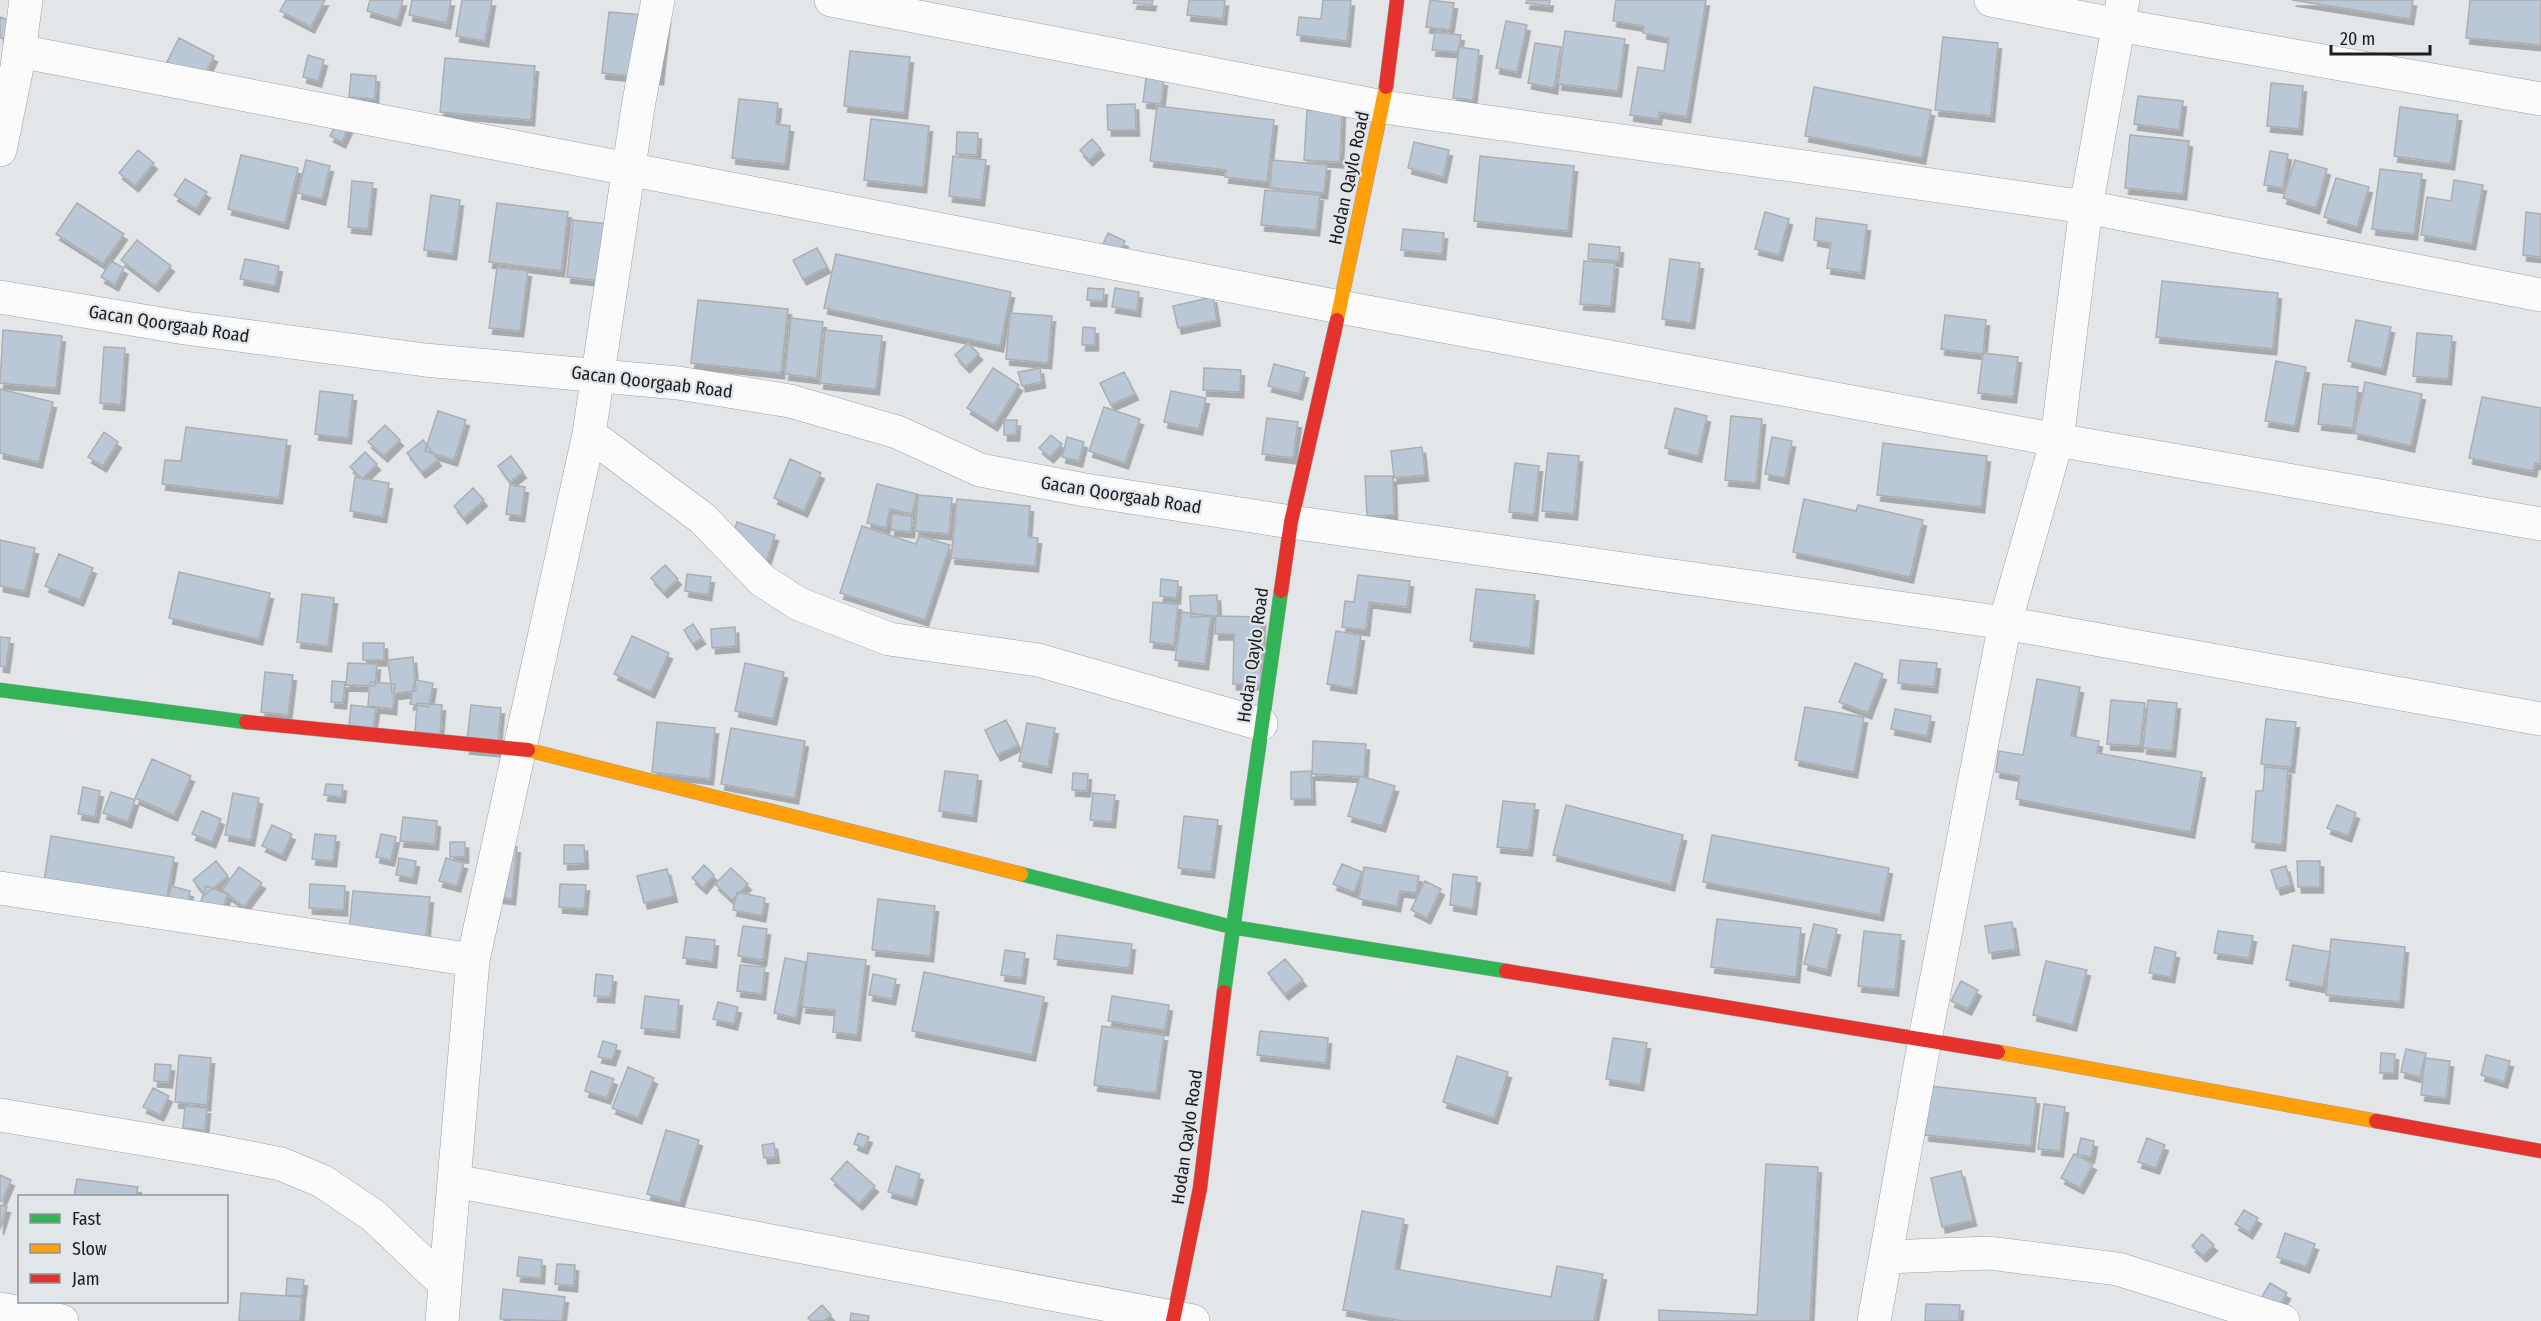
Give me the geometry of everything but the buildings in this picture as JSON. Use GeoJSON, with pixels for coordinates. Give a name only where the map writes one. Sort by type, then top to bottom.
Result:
{"type":"FeatureCollection","features":[{"type":"Feature","properties":{"kind":"street"},"geometry":{"type":"LineString","coordinates":[[0,150],[12,61],[26,0]]}},
{"type":"Feature","properties":{"kind":"street"},"geometry":{"type":"LineString","coordinates":[[442,1321],[473,960],[589,434],[638,107],[658,0]]}},
{"type":"Feature","properties":{"kind":"street"},"geometry":{"type":"LineString","coordinates":[[831,0],[1383,107],[2086,207],[2541,295]]}},
{"type":"Feature","properties":{"kind":"street","name":"Hodan Qaylo Road"},"geometry":{"type":"LineString","coordinates":[[1180,1320],[1200,1188],[1232,927],[1291,522],[1383,107],[1397,0]]}},
{"type":"Feature","properties":{"kind":"street"},"geometry":{"type":"LineString","coordinates":[[1991,0],[2121,12],[2541,99]]}},
{"type":"Feature","properties":{"kind":"street"},"geometry":{"type":"LineString","coordinates":[[1874,1321],[1925,1039],[2005,622],[2057,440],[2086,207],[2121,12]]}},
{"type":"Feature","properties":{"kind":"street"},"geometry":{"type":"LineString","coordinates":[[12,61],[630,168],[1340,307],[2057,440],[2541,524]]}},
{"type":"Feature","properties":{"kind":"street","name":"Gacan Qoorgaab Road"},"geometry":{"type":"LineString","coordinates":[[0,297],[185,328],[425,360],[678,383],[790,401],[897,432],[981,471],[1085,490],[1291,522],[2005,622],[2541,720]]}},
{"type":"Feature","properties":{"kind":"street"},"geometry":{"type":"LineString","coordinates":[[589,434],[702,518],[763,581],[800,604],[890,639],[1038,660],[1261,724]]}},
{"type":"Feature","properties":{"kind":"street"},"geometry":{"type":"LineString","coordinates":[[0,690],[204,718],[518,748],[1232,927],[1925,1039],[2541,1150]]}},
{"type":"Feature","properties":{"kind":"street"},"geometry":{"type":"LineString","coordinates":[[0,888],[473,960]]}},
{"type":"Feature","properties":{"kind":"street"},"geometry":{"type":"LineString","coordinates":[[0,1115],[281,1164],[322,1181],[374,1216],[445,1284]]}},
{"type":"Feature","properties":{"kind":"street"},"geometry":{"type":"LineString","coordinates":[[455,1181],[1180,1320]]}},
{"type":"Feature","properties":{"kind":"street"},"geometry":{"type":"LineString","coordinates":[[1886,1257],[1989,1253],[2118,1269],[2283,1321]]}},
{"type":"Feature","properties":{"kind":"street"},"geometry":{"type":"LineString","coordinates":[[0,1309],[62,1321]]}},
{"type":"Feature","properties":{"kind":"traffic: fast"},"geometry":{"type":"LineString","coordinates":[[1224,992],[1281,591]]}},
{"type":"Feature","properties":{"kind":"traffic: fast"},"geometry":{"type":"LineString","coordinates":[[0,690],[246,722]]}},
{"type":"Feature","properties":{"kind":"traffic: fast"},"geometry":{"type":"LineString","coordinates":[[1021,874],[1232,927],[1506,971]]}},
{"type":"Feature","properties":{"kind":"traffic: slow"},"geometry":{"type":"LineString","coordinates":[[1337,320],[1386,87]]}},
{"type":"Feature","properties":{"kind":"traffic: slow"},"geometry":{"type":"LineString","coordinates":[[528,750],[1021,874]]}},
{"type":"Feature","properties":{"kind":"traffic: slow"},"geometry":{"type":"LineString","coordinates":[[1998,1052],[2376,1121]]}},
{"type":"Feature","properties":{"kind":"traffic: jam"},"geometry":{"type":"LineString","coordinates":[[1386,87],[1397,0]]}},
{"type":"Feature","properties":{"kind":"traffic: jam"},"geometry":{"type":"LineString","coordinates":[[1281,591],[1291,522],[1337,320]]}},
{"type":"Feature","properties":{"kind":"traffic: jam"},"geometry":{"type":"LineString","coordinates":[[246,722],[528,750]]}},
{"type":"Feature","properties":{"kind":"traffic: jam"},"geometry":{"type":"LineString","coordinates":[[1506,971],[1998,1052]]}},
{"type":"Feature","properties":{"kind":"traffic: jam"},"geometry":{"type":"LineString","coordinates":[[1173,1321],[1200,1188],[1224,992]]}},
{"type":"Feature","properties":{"kind":"traffic: jam"},"geometry":{"type":"LineString","coordinates":[[2376,1121],[2541,1151]]}}]}
